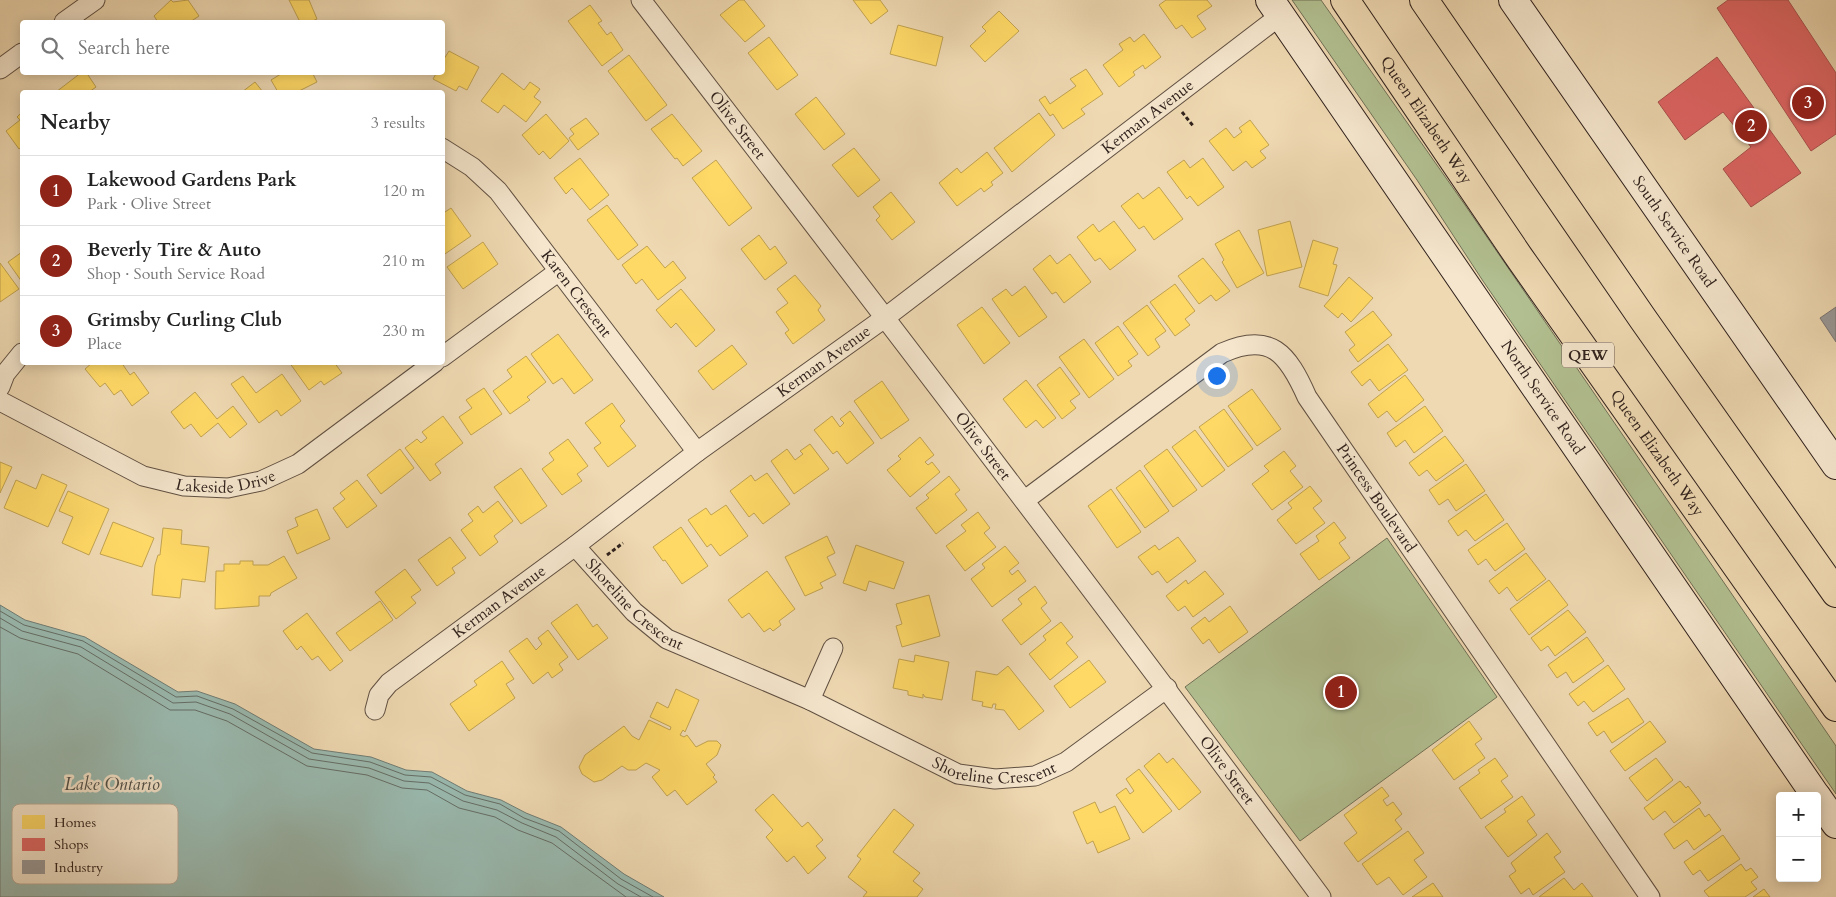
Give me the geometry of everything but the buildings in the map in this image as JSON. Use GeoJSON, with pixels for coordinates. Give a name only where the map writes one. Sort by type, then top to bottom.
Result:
{"type":"FeatureCollection","features":[{"type":"Feature","properties":{"kind":"highway","name":"Queen Elizabeth Way"},"geometry":{"type":"LineString","coordinates":[[1345,0],[1519,257],[1836,707]]}},
{"type":"Feature","properties":{"kind":"highway"},"geometry":{"type":"LineString","coordinates":[[1424,0],[1836,594]]}},
{"type":"Feature","properties":{"kind":"street"},"geometry":{"type":"LineString","coordinates":[[67,20],[96,0]]}},
{"type":"Feature","properties":{"kind":"street","name":"Olive Street"},"geometry":{"type":"LineString","coordinates":[[641,0],[886,316],[1167,688],[1321,897]]}},
{"type":"Feature","properties":{"kind":"street","name":"South Service Road"},"geometry":{"type":"LineString","coordinates":[[1513,0],[1836,465]]}},
{"type":"Feature","properties":{"kind":"street","name":"Kerman Avenue"},"geometry":{"type":"LineString","coordinates":[[375,710],[379,695],[390,683],[575,546],[697,452],[886,316],[1275,8]]}},
{"type":"Feature","properties":{"kind":"street","name":"North Service Road"},"geometry":{"type":"LineString","coordinates":[[1275,8],[1814,792]]}},
{"type":"Feature","properties":{"kind":"street"},"geometry":{"type":"LineString","coordinates":[[0,69],[20,54]]}},
{"type":"Feature","properties":{"kind":"street","name":"Karen Crescent"},"geometry":{"type":"LineString","coordinates":[[445,150],[472,167],[498,191],[697,452]]}},
{"type":"Feature","properties":{"kind":"street"},"geometry":{"type":"LineString","coordinates":[[445,355],[559,271]]}},
{"type":"Feature","properties":{"kind":"street","name":"Princess Boulevard"},"geometry":{"type":"LineString","coordinates":[[1025,500],[1222,353],[1240,345],[1262,345],[1273,348],[1295,370],[1308,397],[1650,897]]}},
{"type":"Feature","properties":{"kind":"street"},"geometry":{"type":"LineString","coordinates":[[0,387],[5,374],[20,355]]}},
{"type":"Feature","properties":{"kind":"street","name":"Lakeside Drive"},"geometry":{"type":"LineString","coordinates":[[0,401],[143,476],[184,486],[228,488],[262,481],[298,464],[431,365]]}},
{"type":"Feature","properties":{"kind":"street","name":"Shoreline Crescent"},"geometry":{"type":"LineString","coordinates":[[575,546],[634,612],[668,639],[810,700],[958,774],[996,779],[1036,776],[1066,762],[1167,688]]}},
{"type":"Feature","properties":{"kind":"street"},"geometry":{"type":"LineString","coordinates":[[810,700],[833,648]]}},
{"type":"Feature","properties":{"kind":"street","name":"North Service Road"},"geometry":{"type":"LineString","coordinates":[[1821,802],[1836,824]]}},
{"type":"Feature","properties":{"kind":"green space"},"geometry":{"type":"Polygon","coordinates":[[[1292,0],[1321,0],[1465,205],[1836,746],[1836,794],[1483,281],[1417,180],[1292,0]]]}},
{"type":"Feature","properties":{"kind":"green space"},"geometry":{"type":"Polygon","coordinates":[[[1387,538],[1497,697],[1300,841],[1185,687],[1387,538]]]}},
{"type":"Feature","properties":{"kind":"water","name":"Lake Ontario"},"geometry":{"type":"Polygon","coordinates":[[[0,605],[25,620],[85,637],[178,692],[197,691],[235,704],[314,749],[371,757],[406,770],[432,772],[467,791],[501,800],[526,813],[561,827],[624,874],[664,897],[0,897],[0,605]]]}},
{"type":"Feature","properties":{"kind":"place","name":"Grimsby Curling Club"},"geometry":{"type":"Point","coordinates":[1808,103]}},
{"type":"Feature","properties":{"kind":"place","name":"Beverly Tire & Auto"},"geometry":{"type":"Point","coordinates":[1751,126]}},
{"type":"Feature","properties":{"kind":"place","name":"Lakewood Gardens Park"},"geometry":{"type":"Point","coordinates":[1341,692]}}]}
